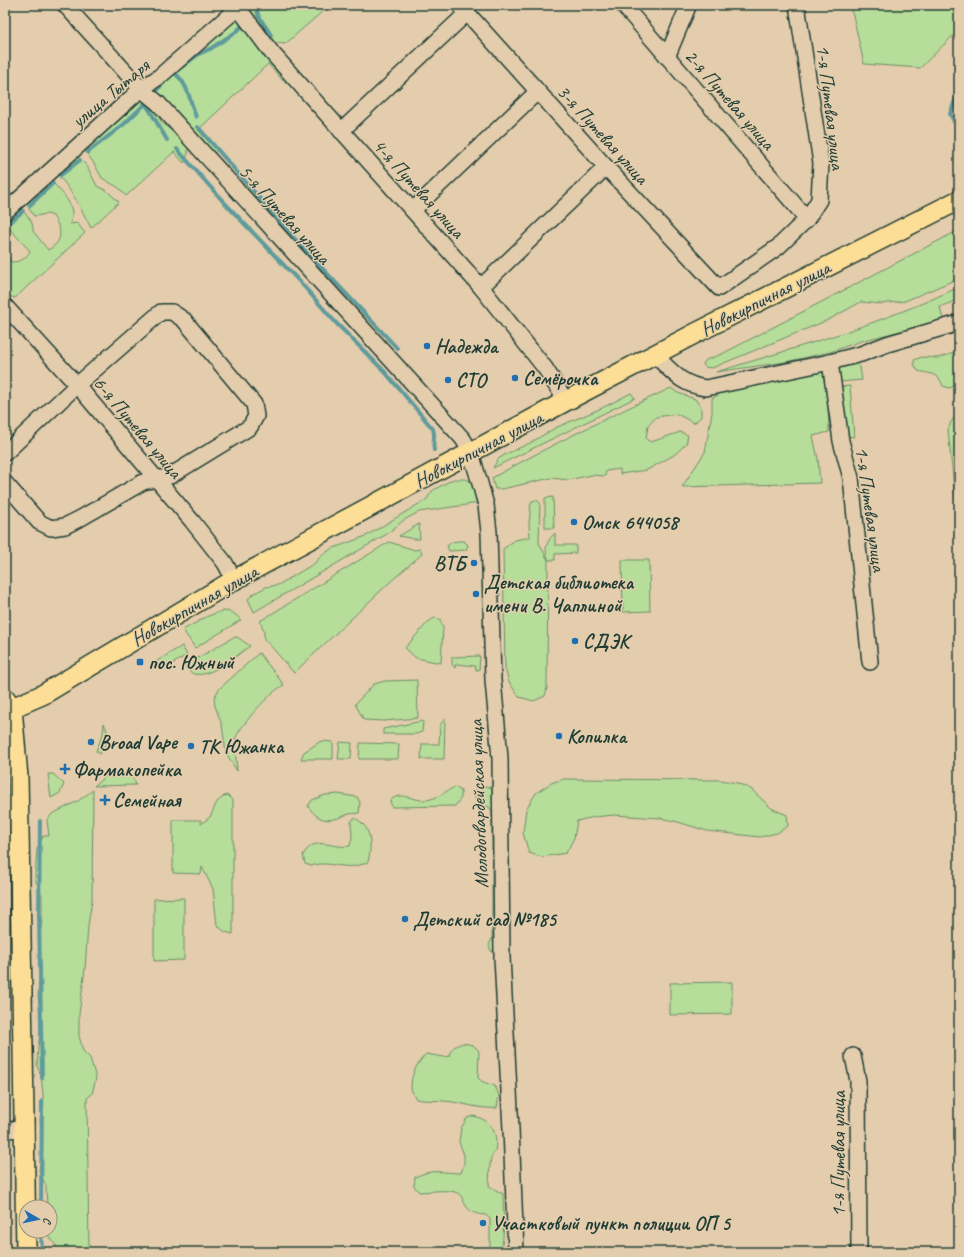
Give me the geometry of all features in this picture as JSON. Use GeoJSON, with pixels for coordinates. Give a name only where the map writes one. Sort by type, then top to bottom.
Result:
{"type":"FeatureCollection","features":[{"type":"Feature","properties":{"kind":"main road","name":"Новокирпичная улица"},"geometry":{"type":"LineString","coordinates":[[7,705],[42,695],[234,580],[566,402],[656,356],[696,333],[959,200]]}},
{"type":"Feature","properties":{"kind":"main road"},"geometry":{"type":"LineString","coordinates":[[7,705],[18,777],[26,1252]]}},
{"type":"Feature","properties":{"kind":"street","name":"5-я Путевая улица"},"geometry":{"type":"LineString","coordinates":[[65,5],[141,90],[158,103],[463,439],[471,453]]}},
{"type":"Feature","properties":{"kind":"street","name":"2-я Путевая улица"},"geometry":{"type":"LineString","coordinates":[[623,5],[807,219]]}},
{"type":"Feature","properties":{"kind":"street"},"geometry":{"type":"LineString","coordinates":[[667,57],[687,9],[686,5]]}},
{"type":"Feature","properties":{"kind":"street","name":"1-я Путевая улица"},"geometry":{"type":"LineString","coordinates":[[719,288],[778,247],[807,219],[819,200],[822,163],[797,5]]}},
{"type":"Feature","properties":{"kind":"street","name":"улица Тытаря"},"geometry":{"type":"LineString","coordinates":[[5,212],[141,90],[159,77],[238,6]]}},
{"type":"Feature","properties":{"kind":"street","name":"4-я Путевая улица"},"geometry":{"type":"LineString","coordinates":[[238,6],[272,53],[481,287],[545,368],[566,402]]}},
{"type":"Feature","properties":{"kind":"street"},"geometry":{"type":"LineString","coordinates":[[341,131],[464,9]]}},
{"type":"Feature","properties":{"kind":"street","name":"3-я Путевая улица"},"geometry":{"type":"LineString","coordinates":[[464,9],[537,92],[719,288]]}},
{"type":"Feature","properties":{"kind":"street"},"geometry":{"type":"LineString","coordinates":[[413,210],[537,92]]}},
{"type":"Feature","properties":{"kind":"street"},"geometry":{"type":"LineString","coordinates":[[481,287],[606,167]]}},
{"type":"Feature","properties":{"kind":"street","name":"6-я Путевая улица"},"geometry":{"type":"LineString","coordinates":[[5,306],[77,385],[192,522],[225,563],[234,580]]}},
{"type":"Feature","properties":{"kind":"street"},"geometry":{"type":"LineString","coordinates":[[5,453],[77,385],[161,312],[172,312],[184,320],[254,404],[256,416],[250,427],[170,476],[142,482],[64,526],[51,528],[39,522],[5,484]]}},
{"type":"Feature","properties":{"kind":"street"},"geometry":{"type":"LineString","coordinates":[[656,356],[682,381],[694,386],[706,388],[830,362],[861,354],[887,344],[959,323]]}},
{"type":"Feature","properties":{"kind":"street","name":"1-я Путевая улица"},"geometry":{"type":"LineString","coordinates":[[830,362],[841,442],[850,478],[870,662]]}},
{"type":"Feature","properties":{"kind":"street","name":"Молодогвардейская улица"},"geometry":{"type":"LineString","coordinates":[[471,453],[486,505],[489,532],[493,680],[500,758],[502,957],[516,1252]]}},
{"type":"Feature","properties":{"kind":"street","name":"1-я Путевая улица"},"geometry":{"type":"LineString","coordinates":[[853,1056],[858,1081],[859,1252]]}},
{"type":"Feature","properties":{"kind":"street"},"geometry":{"type":"LineString","coordinates":[[5,1130],[24,1129]]}},
{"type":"Feature","properties":{"kind":"green space"},"geometry":{"type":"Polygon","coordinates":[[[252,5],[330,5],[285,44],[271,42],[250,11],[252,5]]]}},
{"type":"Feature","properties":{"kind":"green space"},"geometry":{"type":"Polygon","coordinates":[[[848,5],[959,5],[959,30],[920,68],[864,64],[853,15],[848,5]]]}},
{"type":"Feature","properties":{"kind":"green space"},"geometry":{"type":"Polygon","coordinates":[[[239,17],[290,79],[286,84],[268,64],[198,130],[217,151],[210,156],[154,90],[156,86],[211,36],[239,17]]]}},
{"type":"Feature","properties":{"kind":"green space"},"geometry":{"type":"Polygon","coordinates":[[[140,100],[154,107],[162,123],[182,139],[188,146],[188,154],[184,163],[174,152],[126,196],[119,188],[102,178],[85,151],[140,100]]]}},
{"type":"Feature","properties":{"kind":"green space"},"geometry":{"type":"Polygon","coordinates":[[[78,157],[87,166],[97,186],[107,191],[119,202],[91,228],[72,193],[57,174],[66,164],[78,157]]]}},
{"type":"Feature","properties":{"kind":"green space"},"geometry":{"type":"Polygon","coordinates":[[[50,180],[64,194],[71,207],[72,218],[70,224],[77,223],[85,233],[15,298],[5,295],[5,234],[7,254],[11,262],[22,260],[30,251],[9,228],[6,220],[20,208],[29,218],[33,231],[48,250],[57,243],[59,239],[60,231],[53,216],[48,214],[34,216],[25,203],[50,180]]]}},
{"type":"Feature","properties":{"kind":"green space"},"geometry":{"type":"Polygon","coordinates":[[[959,230],[959,278],[905,301],[881,304],[861,302],[828,320],[712,368],[705,367],[703,364],[706,360],[722,354],[959,230]]]}},
{"type":"Feature","properties":{"kind":"green space"},"geometry":{"type":"Polygon","coordinates":[[[959,287],[959,299],[940,307],[943,320],[861,341],[830,352],[785,362],[716,372],[869,324],[959,287]]]}},
{"type":"Feature","properties":{"kind":"green space"},"geometry":{"type":"Polygon","coordinates":[[[959,352],[959,387],[956,386],[949,388],[943,386],[936,376],[918,371],[914,364],[914,360],[922,357],[938,358],[959,352]]]}},
{"type":"Feature","properties":{"kind":"green space"},"geometry":{"type":"Polygon","coordinates":[[[856,362],[860,367],[862,380],[840,382],[840,366],[856,362]]]}},
{"type":"Feature","properties":{"kind":"green space"},"geometry":{"type":"Polygon","coordinates":[[[819,370],[824,373],[827,380],[829,432],[813,436],[818,459],[820,483],[682,487],[705,452],[712,412],[712,398],[730,389],[819,370]]]}},
{"type":"Feature","properties":{"kind":"green space"},"geometry":{"type":"Polygon","coordinates":[[[850,386],[854,437],[846,436],[840,387],[850,386]]]}},
{"type":"Feature","properties":{"kind":"green space"},"geometry":{"type":"Polygon","coordinates":[[[671,388],[678,393],[695,399],[701,407],[701,417],[694,423],[677,414],[656,417],[648,426],[646,439],[651,442],[680,432],[688,435],[686,444],[674,455],[647,470],[620,474],[620,469],[606,471],[605,476],[592,475],[568,480],[551,478],[502,489],[495,489],[492,478],[581,431],[671,388]]]}},
{"type":"Feature","properties":{"kind":"green space"},"geometry":{"type":"Polygon","coordinates":[[[631,393],[635,398],[493,468],[498,459],[506,454],[530,443],[555,428],[602,408],[631,393]]]}},
{"type":"Feature","properties":{"kind":"green space"},"geometry":{"type":"Polygon","coordinates":[[[959,411],[959,536],[948,430],[951,422],[959,411]]]}},
{"type":"Feature","properties":{"kind":"green space"},"geometry":{"type":"Polygon","coordinates":[[[453,479],[466,479],[475,484],[479,503],[419,512],[404,520],[387,534],[254,612],[248,599],[253,594],[266,587],[278,585],[315,563],[321,556],[331,549],[366,536],[427,499],[432,491],[453,479]]]}},
{"type":"Feature","properties":{"kind":"green space"},"geometry":{"type":"Polygon","coordinates":[[[553,497],[554,528],[545,528],[545,498],[553,497]]]}},
{"type":"Feature","properties":{"kind":"green space"},"geometry":{"type":"Polygon","coordinates":[[[537,500],[540,503],[539,543],[548,560],[547,688],[545,696],[534,701],[519,697],[509,682],[505,668],[503,549],[515,540],[530,537],[529,524],[531,503],[532,501],[537,500]]]}},
{"type":"Feature","properties":{"kind":"green space"},"geometry":{"type":"Polygon","coordinates":[[[419,524],[420,539],[399,536],[419,524]]]}},
{"type":"Feature","properties":{"kind":"green space"},"geometry":{"type":"Polygon","coordinates":[[[555,533],[555,545],[576,545],[576,553],[555,554],[555,560],[549,560],[546,549],[550,539],[555,533]]]}},
{"type":"Feature","properties":{"kind":"green space"},"geometry":{"type":"Polygon","coordinates":[[[464,541],[468,545],[466,550],[449,551],[447,546],[452,542],[464,541]]]}},
{"type":"Feature","properties":{"kind":"green space"},"geometry":{"type":"Polygon","coordinates":[[[389,542],[415,550],[420,549],[422,554],[390,582],[294,673],[264,639],[264,631],[260,621],[389,542]]]}},
{"type":"Feature","properties":{"kind":"green space"},"geometry":{"type":"Polygon","coordinates":[[[622,560],[649,560],[650,611],[623,612],[622,560]]]}},
{"type":"Feature","properties":{"kind":"green space"},"geometry":{"type":"Polygon","coordinates":[[[222,611],[233,613],[241,620],[195,648],[183,630],[208,616],[222,611]]]}},
{"type":"Feature","properties":{"kind":"green space"},"geometry":{"type":"Polygon","coordinates":[[[434,618],[440,619],[443,628],[441,663],[416,658],[405,648],[427,623],[434,618]]]}},
{"type":"Feature","properties":{"kind":"green space"},"geometry":{"type":"Polygon","coordinates":[[[237,637],[250,646],[224,665],[208,673],[201,674],[194,674],[184,666],[232,638],[237,637]]]}},
{"type":"Feature","properties":{"kind":"green space"},"geometry":{"type":"Polygon","coordinates":[[[182,646],[187,655],[162,670],[157,661],[182,646]]]}},
{"type":"Feature","properties":{"kind":"green space"},"geometry":{"type":"Polygon","coordinates":[[[259,653],[284,685],[278,688],[257,708],[239,731],[235,740],[237,771],[226,753],[222,725],[215,706],[214,698],[219,689],[259,653]]]}},
{"type":"Feature","properties":{"kind":"green space"},"geometry":{"type":"Polygon","coordinates":[[[480,656],[479,670],[476,670],[475,666],[456,664],[455,668],[452,664],[452,657],[480,656]]]}},
{"type":"Feature","properties":{"kind":"green space"},"geometry":{"type":"Polygon","coordinates":[[[417,680],[418,718],[384,721],[364,720],[355,704],[374,684],[385,681],[417,680]]]}},
{"type":"Feature","properties":{"kind":"green space"},"geometry":{"type":"Polygon","coordinates":[[[445,719],[444,759],[421,759],[422,744],[439,744],[440,725],[445,719]]]}},
{"type":"Feature","properties":{"kind":"green space"},"geometry":{"type":"Polygon","coordinates":[[[422,721],[422,732],[416,734],[383,734],[383,729],[422,721]]]}},
{"type":"Feature","properties":{"kind":"green space"},"geometry":{"type":"Polygon","coordinates":[[[104,723],[109,737],[100,754],[96,751],[103,734],[104,723]]]}},
{"type":"Feature","properties":{"kind":"green space"},"geometry":{"type":"Polygon","coordinates":[[[321,741],[333,742],[333,759],[301,759],[304,752],[321,741]]]}},
{"type":"Feature","properties":{"kind":"green space"},"geometry":{"type":"Polygon","coordinates":[[[340,742],[352,743],[351,759],[338,759],[340,742]]]}},
{"type":"Feature","properties":{"kind":"green space"},"geometry":{"type":"Polygon","coordinates":[[[360,743],[399,744],[398,759],[359,759],[360,743]]]}},
{"type":"Feature","properties":{"kind":"green space"},"geometry":{"type":"Polygon","coordinates":[[[115,772],[131,776],[136,785],[94,786],[108,774],[115,772]]]}},
{"type":"Feature","properties":{"kind":"green space"},"geometry":{"type":"Polygon","coordinates":[[[48,774],[53,774],[64,784],[60,793],[51,798],[48,774]]]}},
{"type":"Feature","properties":{"kind":"green space"},"geometry":{"type":"Polygon","coordinates":[[[564,779],[721,780],[737,783],[751,789],[771,808],[787,815],[788,826],[777,833],[760,837],[707,831],[660,818],[614,815],[594,817],[577,821],[574,838],[566,853],[542,857],[529,853],[523,833],[526,809],[536,793],[551,783],[564,779]]]}},
{"type":"Feature","properties":{"kind":"green space"},"geometry":{"type":"Polygon","coordinates":[[[486,786],[493,788],[497,793],[497,952],[491,951],[489,945],[492,939],[492,811],[489,807],[483,805],[475,799],[476,789],[486,786]]]}},
{"type":"Feature","properties":{"kind":"green space"},"geometry":{"type":"Polygon","coordinates":[[[455,787],[461,791],[461,798],[455,806],[392,807],[390,801],[398,796],[426,800],[437,797],[455,787]]]}},
{"type":"Feature","properties":{"kind":"green space"},"geometry":{"type":"Polygon","coordinates":[[[93,790],[92,900],[79,1014],[79,1036],[83,1051],[90,1058],[96,1078],[92,1094],[87,1098],[89,1252],[60,1252],[51,1239],[58,1239],[58,1199],[47,1199],[46,1186],[39,1171],[42,1148],[40,1119],[44,1105],[41,1075],[37,1066],[41,1025],[38,996],[42,896],[35,879],[37,849],[43,836],[49,836],[47,820],[52,814],[78,801],[93,790]]]}},
{"type":"Feature","properties":{"kind":"green space"},"geometry":{"type":"Polygon","coordinates":[[[338,794],[357,797],[360,802],[359,813],[348,814],[335,819],[325,820],[316,816],[308,806],[312,800],[325,795],[338,794]]]}},
{"type":"Feature","properties":{"kind":"green space"},"geometry":{"type":"Polygon","coordinates":[[[228,795],[233,800],[233,934],[225,932],[217,925],[213,889],[202,867],[201,874],[173,873],[173,820],[201,820],[201,824],[210,817],[217,802],[224,796],[228,795]]]}},
{"type":"Feature","properties":{"kind":"green space"},"geometry":{"type":"Polygon","coordinates":[[[354,818],[360,821],[364,826],[369,837],[370,849],[368,862],[350,866],[323,864],[311,866],[305,864],[303,855],[313,845],[324,844],[350,846],[352,838],[351,822],[354,818]]]}},
{"type":"Feature","properties":{"kind":"green space"},"geometry":{"type":"Polygon","coordinates":[[[184,898],[184,960],[154,961],[154,899],[184,898]]]}},
{"type":"Feature","properties":{"kind":"green space"},"geometry":{"type":"Polygon","coordinates":[[[732,982],[732,1014],[670,1015],[670,983],[732,982]]]}},
{"type":"Feature","properties":{"kind":"green space"},"geometry":{"type":"Polygon","coordinates":[[[463,1043],[473,1045],[479,1051],[478,1078],[483,1082],[495,1086],[499,1095],[497,1108],[484,1108],[451,1102],[416,1099],[411,1087],[411,1082],[413,1073],[420,1061],[426,1054],[444,1057],[449,1056],[454,1047],[463,1043]]]}},
{"type":"Feature","properties":{"kind":"green space"},"geometry":{"type":"Polygon","coordinates":[[[473,1116],[488,1123],[492,1127],[496,1138],[495,1150],[490,1161],[489,1186],[503,1194],[503,1241],[499,1252],[490,1251],[490,1219],[486,1215],[472,1212],[465,1205],[459,1194],[451,1191],[419,1192],[414,1186],[415,1177],[421,1174],[433,1172],[461,1173],[464,1164],[464,1155],[459,1142],[461,1128],[467,1118],[473,1116]]]}},
{"type":"Feature","properties":{"kind":"green space"},"geometry":{"type":"Polygon","coordinates":[[[539,1247],[570,1247],[570,1252],[544,1252],[539,1247]]]}},
{"type":"Feature","properties":{"kind":"waterway"},"geometry":{"type":"LineString","coordinates":[[257,9],[258,15],[271,35]]}},
{"type":"Feature","properties":{"kind":"waterway"},"geometry":{"type":"LineString","coordinates":[[179,69],[199,54],[210,49],[236,32],[244,24]]}},
{"type":"Feature","properties":{"kind":"waterway"},"geometry":{"type":"LineString","coordinates":[[174,73],[186,87],[196,117]]}},
{"type":"Feature","properties":{"kind":"waterway"},"geometry":{"type":"LineString","coordinates":[[157,90],[166,80]]}},
{"type":"Feature","properties":{"kind":"waterway"},"geometry":{"type":"LineString","coordinates":[[959,90],[950,114],[959,128]]}},
{"type":"Feature","properties":{"kind":"waterway"},"geometry":{"type":"LineString","coordinates":[[88,152],[123,125],[145,104],[167,140]]}},
{"type":"Feature","properties":{"kind":"waterway"},"geometry":{"type":"LineString","coordinates":[[198,127],[294,238],[397,348]]}},
{"type":"Feature","properties":{"kind":"waterway"},"geometry":{"type":"LineString","coordinates":[[177,149],[221,199],[300,282],[336,323],[385,372],[433,429],[434,450]]}},
{"type":"Feature","properties":{"kind":"waterway"},"geometry":{"type":"LineString","coordinates":[[61,175],[80,160]]}},
{"type":"Feature","properties":{"kind":"waterway"},"geometry":{"type":"LineString","coordinates":[[30,205],[53,183]]}},
{"type":"Feature","properties":{"kind":"waterway"},"geometry":{"type":"LineString","coordinates":[[8,224],[23,211]]}},
{"type":"Feature","properties":{"kind":"waterway"},"geometry":{"type":"LineString","coordinates":[[40,821],[39,916],[42,1078]]}},
{"type":"Feature","properties":{"kind":"waterway"},"geometry":{"type":"LineString","coordinates":[[41,1199],[42,1101]]}},
{"type":"Feature","properties":{"kind":"waterway"},"geometry":{"type":"LineString","coordinates":[[41,1239],[42,1252]]}},
{"type":"Feature","properties":{"kind":"place","name":"Надежда"},"geometry":{"type":"Point","coordinates":[427,346]}},
{"type":"Feature","properties":{"kind":"place","name":"Семёрочка"},"geometry":{"type":"Point","coordinates":[515,378]}},
{"type":"Feature","properties":{"kind":"place","name":"СТО"},"geometry":{"type":"Point","coordinates":[448,380]}},
{"type":"Feature","properties":{"kind":"place","name":"Омск 644058"},"geometry":{"type":"Point","coordinates":[574,522]}},
{"type":"Feature","properties":{"kind":"place","name":"ВТБ"},"geometry":{"type":"Point","coordinates":[474,563]}},
{"type":"Feature","properties":{"kind":"place","name":"Детская библиотека имени В. Чаплиной"},"geometry":{"type":"Point","coordinates":[476,594]}},
{"type":"Feature","properties":{"kind":"place","name":"СДЭК"},"geometry":{"type":"Point","coordinates":[575,641]}},
{"type":"Feature","properties":{"kind":"place","name":"пос. Южный"},"geometry":{"type":"Point","coordinates":[140,662]}},
{"type":"Feature","properties":{"kind":"place","name":"Копилка"},"geometry":{"type":"Point","coordinates":[559,736]}},
{"type":"Feature","properties":{"kind":"place","name":"Broad Vape"},"geometry":{"type":"Point","coordinates":[91,742]}},
{"type":"Feature","properties":{"kind":"place","name":"ТК Южанка"},"geometry":{"type":"Point","coordinates":[191,746]}},
{"type":"Feature","properties":{"kind":"place","name":"Фармакопейка"},"geometry":{"type":"Point","coordinates":[65,769]}},
{"type":"Feature","properties":{"kind":"place","name":"Семейная"},"geometry":{"type":"Point","coordinates":[105,800]}},
{"type":"Feature","properties":{"kind":"place","name":"Детский сад №185"},"geometry":{"type":"Point","coordinates":[405,919]}},
{"type":"Feature","properties":{"kind":"place","name":"Участковый пункт полиции ОП 5"},"geometry":{"type":"Point","coordinates":[483,1223]}}]}
